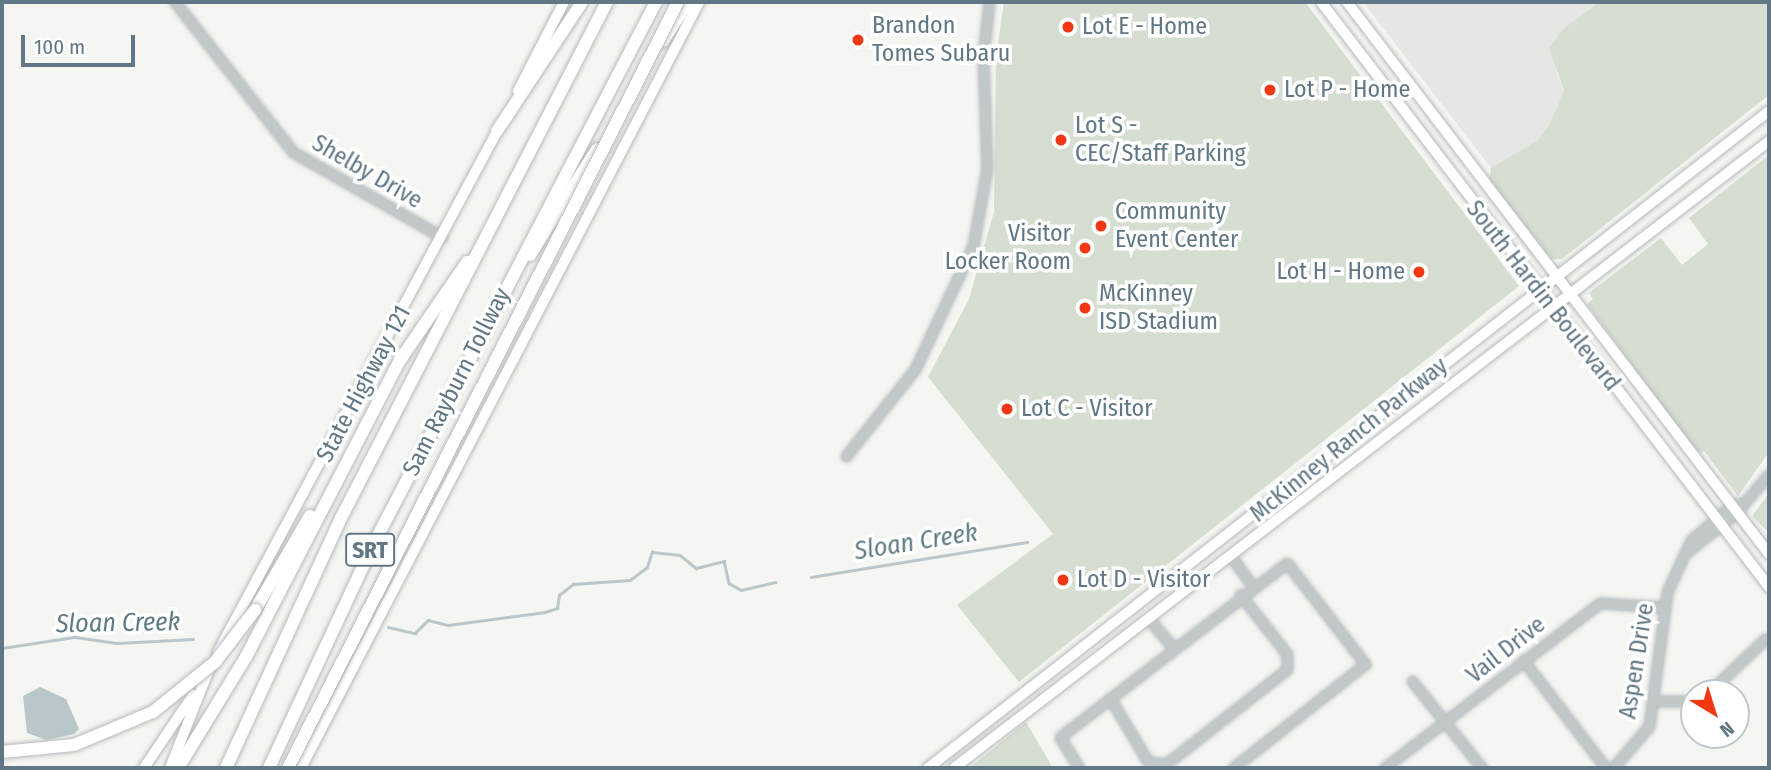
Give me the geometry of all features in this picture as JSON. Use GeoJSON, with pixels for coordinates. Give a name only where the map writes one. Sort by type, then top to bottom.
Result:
{"type":"FeatureCollection","features":[{"type":"Feature","properties":{"kind":"highway"},"geometry":{"type":"LineString","coordinates":[[497,131],[582,2]]}},
{"type":"Feature","properties":{"kind":"highway","name":"Sam Rayburn Tollway"},"geometry":{"type":"LineString","coordinates":[[226,768],[315,570],[607,2]]}},
{"type":"Feature","properties":{"kind":"highway","name":"Sam Rayburn Tollway"},"geometry":{"type":"LineString","coordinates":[[269,768],[373,545],[656,2]]}},
{"type":"Feature","properties":{"kind":"highway"},"geometry":{"type":"LineString","coordinates":[[288,768],[678,2]]}},
{"type":"Feature","properties":{"kind":"highway"},"geometry":{"type":"LineString","coordinates":[[510,280],[543,238],[688,2]]}},
{"type":"Feature","properties":{"kind":"highway"},"geometry":{"type":"LineString","coordinates":[[2,751],[74,745],[141,718],[198,680],[255,610],[337,475],[444,289],[480,247]]}},
{"type":"Feature","properties":{"kind":"highway"},"geometry":{"type":"LineString","coordinates":[[178,768],[268,616],[337,475]]}},
{"type":"Feature","properties":{"kind":"main road","name":"State Highway 121"},"geometry":{"type":"LineString","coordinates":[[170,768],[203,681],[442,237],[564,2]]}},
{"type":"Feature","properties":{"kind":"main road"},"geometry":{"type":"LineString","coordinates":[[302,768],[699,2]]}},
{"type":"Feature","properties":{"kind":"main road","name":"South Hardin Boulevard"},"geometry":{"type":"LineString","coordinates":[[1321,2],[1536,290],[1769,587]]}},
{"type":"Feature","properties":{"kind":"main road","name":"South Hardin Boulevard"},"geometry":{"type":"LineString","coordinates":[[1347,2],[1426,108],[1738,507],[1769,554]]}},
{"type":"Feature","properties":{"kind":"main road"},"geometry":{"type":"LineString","coordinates":[[1405,114],[1426,108]]}},
{"type":"Feature","properties":{"kind":"main road"},"geometry":{"type":"LineString","coordinates":[[1413,124],[1426,108]]}},
{"type":"Feature","properties":{"kind":"main road","name":"McKinney Ranch Parkway"},"geometry":{"type":"LineString","coordinates":[[928,768],[1221,543],[1382,411],[1769,111]]}},
{"type":"Feature","properties":{"kind":"main road","name":"McKinney Ranch Parkway"},"geometry":{"type":"LineString","coordinates":[[954,768],[1230,555],[1553,312],[1769,141]]}},
{"type":"Feature","properties":{"kind":"main road"},"geometry":{"type":"LineString","coordinates":[[1382,411],[1397,431]]}},
{"type":"Feature","properties":{"kind":"main road"},"geometry":{"type":"LineString","coordinates":[[1221,543],[1230,555]]}},
{"type":"Feature","properties":{"kind":"main road"},"geometry":{"type":"LineString","coordinates":[[144,768],[203,681]]}},
{"type":"Feature","properties":{"kind":"street","name":"Shelby Drive"},"geometry":{"type":"LineString","coordinates":[[175,2],[302,160],[442,237]]}},
{"type":"Feature","properties":{"kind":"street"},"geometry":{"type":"LineString","coordinates":[[846,456],[925,354],[977,233],[987,168],[983,58],[989,2]]}},
{"type":"Feature","properties":{"kind":"street","name":"Aspen Drive"},"geometry":{"type":"LineString","coordinates":[[1613,768],[1643,738],[1655,701],[1665,607],[1690,540],[1738,507],[1769,474]]}},
{"type":"Feature","properties":{"kind":"street"},"geometry":{"type":"LineString","coordinates":[[1230,555],[1252,585]]}},
{"type":"Feature","properties":{"kind":"street"},"geometry":{"type":"LineString","coordinates":[[1079,768],[1060,737],[1280,563],[1293,566],[1365,664],[1233,768]]}},
{"type":"Feature","properties":{"kind":"street"},"geometry":{"type":"LineString","coordinates":[[1110,698],[1148,762],[1166,764],[1287,669],[1287,654],[1240,594]]}},
{"type":"Feature","properties":{"kind":"street","name":"Vail Drive"},"geometry":{"type":"LineString","coordinates":[[1384,768],[1600,603],[1665,607]]}},
{"type":"Feature","properties":{"kind":"street"},"geometry":{"type":"LineString","coordinates":[[1149,618],[1172,649]]}},
{"type":"Feature","properties":{"kind":"street"},"geometry":{"type":"LineString","coordinates":[[1723,679],[1765,639]]}},
{"type":"Feature","properties":{"kind":"street"},"geometry":{"type":"LineString","coordinates":[[1523,660],[1606,768]]}},
{"type":"Feature","properties":{"kind":"street"},"geometry":{"type":"LineString","coordinates":[[1412,681],[1482,768]]}},
{"type":"Feature","properties":{"kind":"street"},"geometry":{"type":"LineString","coordinates":[[1655,701],[1680,701]]}},
{"type":"Feature","properties":{"kind":"shaded area"},"geometry":{"type":"Polygon","coordinates":[[[1004,2],[1305,2],[1519,286],[1019,682],[957,605],[1053,534],[928,377],[969,299],[994,212],[996,57],[1004,2]]]}},
{"type":"Feature","properties":{"kind":"shaded area"},"geometry":{"type":"Polygon","coordinates":[[[1363,2],[1600,2],[1564,28],[1556,71],[1564,90],[1550,124],[1538,140],[1491,168],[1363,2]]]}},
{"type":"Feature","properties":{"kind":"shaded area"},"geometry":{"type":"Polygon","coordinates":[[[1600,2],[1769,2],[1769,95],[1562,259],[1552,259],[1489,181],[1491,168],[1538,140],[1550,124],[1564,90],[1549,48],[1564,28],[1600,2]]]}},
{"type":"Feature","properties":{"kind":"shaded area"},"geometry":{"type":"Polygon","coordinates":[[[1769,155],[1769,452],[1738,496],[1704,451],[1698,454],[1587,304],[1593,299],[1589,293],[1661,238],[1682,265],[1708,244],[1689,218],[1769,155]]]}},
{"type":"Feature","properties":{"kind":"shaded area"},"geometry":{"type":"Polygon","coordinates":[[[1769,493],[1769,533],[1752,516],[1769,493]]]}},
{"type":"Feature","properties":{"kind":"shaded area"},"geometry":{"type":"Polygon","coordinates":[[[40,687],[66,699],[79,729],[74,734],[47,740],[27,733],[23,696],[40,687]]]}},
{"type":"Feature","properties":{"kind":"shaded area"},"geometry":{"type":"Polygon","coordinates":[[[1026,722],[1053,768],[969,768],[1026,722]]]}},
{"type":"Feature","properties":{"kind":"waterway","name":"Sloan Creek"},"geometry":{"type":"LineString","coordinates":[[811,577],[1027,542]]}},
{"type":"Feature","properties":{"kind":"waterway","name":"Sloan Creek"},"geometry":{"type":"LineString","coordinates":[[388,627],[415,633],[428,620],[448,625],[545,612],[557,608],[559,595],[573,584],[630,580],[647,567],[652,552],[680,555],[696,568],[724,561],[729,583],[741,590],[775,582]]}},
{"type":"Feature","properties":{"kind":"waterway","name":"Sloan Creek"},"geometry":{"type":"LineString","coordinates":[[2,648],[75,637],[117,643],[193,639]]}},
{"type":"Feature","properties":{"kind":"place","name":"Lot E - Home"},"geometry":{"type":"Point","coordinates":[1068,27]}},
{"type":"Feature","properties":{"kind":"place","name":"Brandon Tomes Subaru"},"geometry":{"type":"Point","coordinates":[858,40]}},
{"type":"Feature","properties":{"kind":"place","name":"Lot P - Home"},"geometry":{"type":"Point","coordinates":[1270,90]}},
{"type":"Feature","properties":{"kind":"place","name":"Lot S - CEC/Staff Parking"},"geometry":{"type":"Point","coordinates":[1061,140]}},
{"type":"Feature","properties":{"kind":"place","name":"Community Event Center"},"geometry":{"type":"Point","coordinates":[1101,226]}},
{"type":"Feature","properties":{"kind":"place","name":"Visitor Locker Room"},"geometry":{"type":"Point","coordinates":[1085,248]}},
{"type":"Feature","properties":{"kind":"place","name":"Lot H - Home"},"geometry":{"type":"Point","coordinates":[1419,272]}},
{"type":"Feature","properties":{"kind":"place","name":"McKinney ISD Stadium"},"geometry":{"type":"Point","coordinates":[1085,308]}},
{"type":"Feature","properties":{"kind":"place","name":"Lot C - Visitor"},"geometry":{"type":"Point","coordinates":[1007,409]}},
{"type":"Feature","properties":{"kind":"place","name":"Lot D - Visitor"},"geometry":{"type":"Point","coordinates":[1063,580]}}]}
